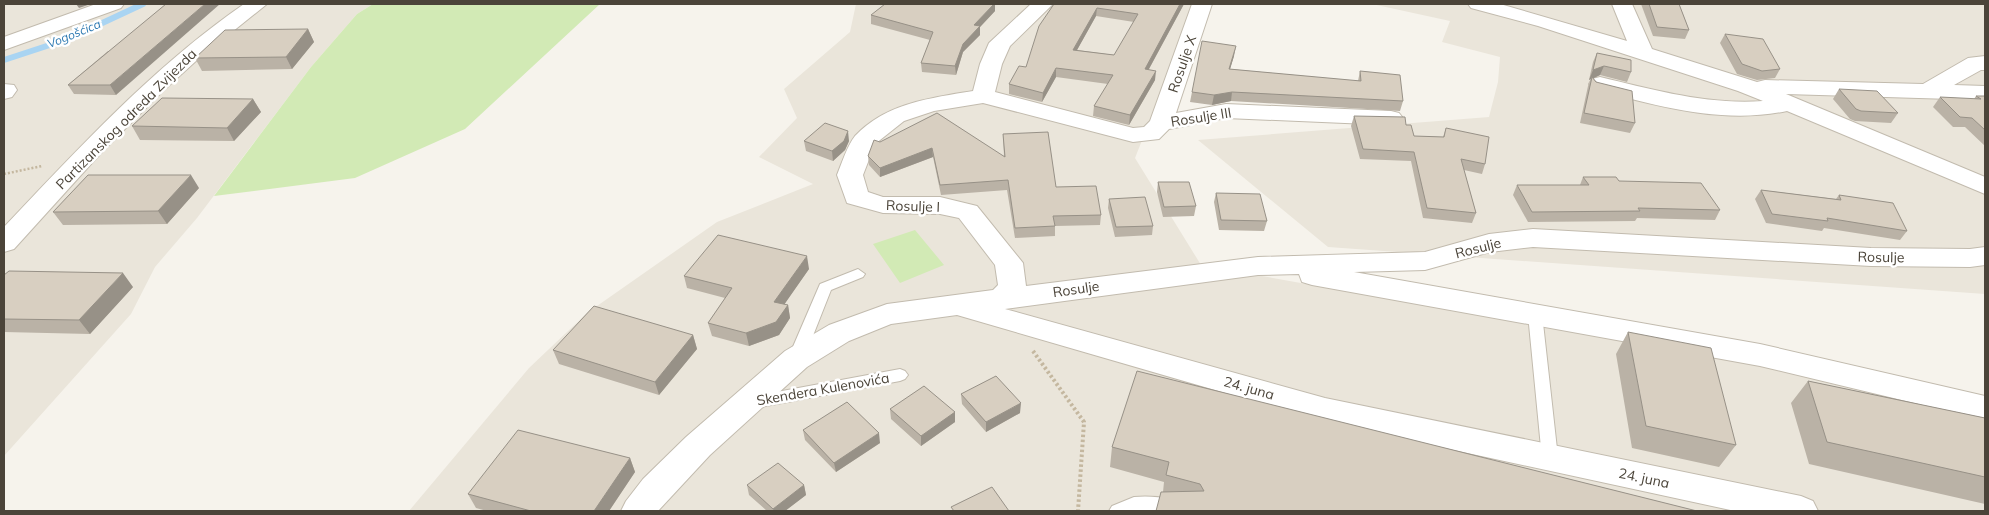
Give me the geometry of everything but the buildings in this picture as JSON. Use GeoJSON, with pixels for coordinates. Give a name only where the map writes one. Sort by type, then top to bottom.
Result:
{"type":"FeatureCollection","features":[{"type":"Feature","properties":{"kind":"street"},"geometry":{"type":"LineString","coordinates":[[4,44],[114,4]]}},
{"type":"Feature","properties":{"kind":"street","name":"Partizanskog odreda Zvijezda"},"geometry":{"type":"LineString","coordinates":[[4,243],[88,154],[182,60],[216,32],[257,4]]}},
{"type":"Feature","properties":{"kind":"street","name":"Rosulje X"},"geometry":{"type":"LineString","coordinates":[[1162,124],[1202,4]]}},
{"type":"Feature","properties":{"kind":"street"},"geometry":{"type":"LineString","coordinates":[[1478,4],[1545,22],[1746,86],[1985,186]]}},
{"type":"Feature","properties":{"kind":"street"},"geometry":{"type":"LineString","coordinates":[[1622,4],[1644,53]]}},
{"type":"Feature","properties":{"kind":"street"},"geometry":{"type":"LineString","coordinates":[[982,96],[990,64],[1000,43],[1034,5]]}},
{"type":"Feature","properties":{"kind":"street"},"geometry":{"type":"LineString","coordinates":[[1928,91],[1976,63],[1985,63]]}},
{"type":"Feature","properties":{"kind":"street"},"geometry":{"type":"LineString","coordinates":[[1600,84],[1684,103],[1732,108],[1776,107],[1790,104]]}},
{"type":"Feature","properties":{"kind":"street"},"geometry":{"type":"LineString","coordinates":[[1746,86],[1985,93]]}},
{"type":"Feature","properties":{"kind":"street","name":"Rosulje III"},"geometry":{"type":"LineString","coordinates":[[982,96],[1133,135],[1151,134],[1162,124],[1226,111],[1398,119]]}},
{"type":"Feature","properties":{"kind":"street","name":"Rosulje I"},"geometry":{"type":"LineString","coordinates":[[982,96],[930,105],[896,116],[864,141],[850,174],[856,197],[866,202],[890,207],[927,205],[951,207],[968,212],[1009,263],[1012,287],[1002,299]]}},
{"type":"Feature","properties":{"kind":"street","name":"Rosulje"},"geometry":{"type":"LineString","coordinates":[[1002,299],[1258,266],[1425,261],[1489,243],[1533,238],[1871,257],[1970,258],[1985,256]]}},
{"type":"Feature","properties":{"kind":"street"},"geometry":{"type":"LineString","coordinates":[[1258,266],[1760,355],[1985,408]]}},
{"type":"Feature","properties":{"kind":"street"},"geometry":{"type":"LineString","coordinates":[[959,306],[1002,299]]}},
{"type":"Feature","properties":{"kind":"street","name":"Skendera Kulenovića"},"geometry":{"type":"LineString","coordinates":[[638,511],[655,489],[796,359],[839,333],[887,314],[959,306]]}},
{"type":"Feature","properties":{"kind":"street","name":"24. juna"},"geometry":{"type":"LineString","coordinates":[[959,306],[1325,410],[1801,511]]}},
{"type":"Feature","properties":{"kind":"lane","name":"Skendera Kulenovića"},"geometry":{"type":"LineString","coordinates":[[796,359],[825,287],[858,274]]}},
{"type":"Feature","properties":{"kind":"lane"},"geometry":{"type":"LineString","coordinates":[[1535,314],[1550,458]]}},
{"type":"Feature","properties":{"kind":"lane","name":"Skendera Kulenovića"},"geometry":{"type":"LineString","coordinates":[[747,404],[900,375]]}},
{"type":"Feature","properties":{"kind":"lane"},"geometry":{"type":"LineString","coordinates":[[1118,511],[1123,508],[1143,504],[1171,506],[1190,511]]}},
{"type":"Feature","properties":{"kind":"path"},"geometry":{"type":"LineString","coordinates":[[1030,346],[1084,422],[1078,511]]}},
{"type":"Feature","properties":{"kind":"shaded area"},"geometry":{"type":"Polygon","coordinates":[[[4,4],[373,4],[357,14],[311,67],[197,218],[155,267],[131,314],[4,456],[4,4]]]}},
{"type":"Feature","properties":{"kind":"shaded area"},"geometry":{"type":"Polygon","coordinates":[[[856,4],[1196,4],[1135,158],[1201,265],[1985,406],[1985,511],[409,511],[529,368],[587,313],[717,222],[813,184],[759,157],[797,118],[784,89],[850,32],[856,4]]]}},
{"type":"Feature","properties":{"kind":"shaded area"},"geometry":{"type":"Polygon","coordinates":[[[1372,4],[1985,4],[1985,294],[1328,247],[1198,140],[1489,117],[1498,82],[1500,57],[1442,42],[1450,21],[1372,4]]]}},
{"type":"Feature","properties":{"kind":"green space"},"geometry":{"type":"Polygon","coordinates":[[[373,4],[600,4],[465,129],[355,178],[214,196],[311,67],[357,14],[373,4]]]}},
{"type":"Feature","properties":{"kind":"green space"},"geometry":{"type":"Polygon","coordinates":[[[915,230],[944,265],[900,283],[873,244],[915,230]]]}},
{"type":"Feature","properties":{"kind":"waterway","name":"Vogošćica"},"geometry":{"type":"LineString","coordinates":[[4,60],[68,39],[143,4]]}}]}
